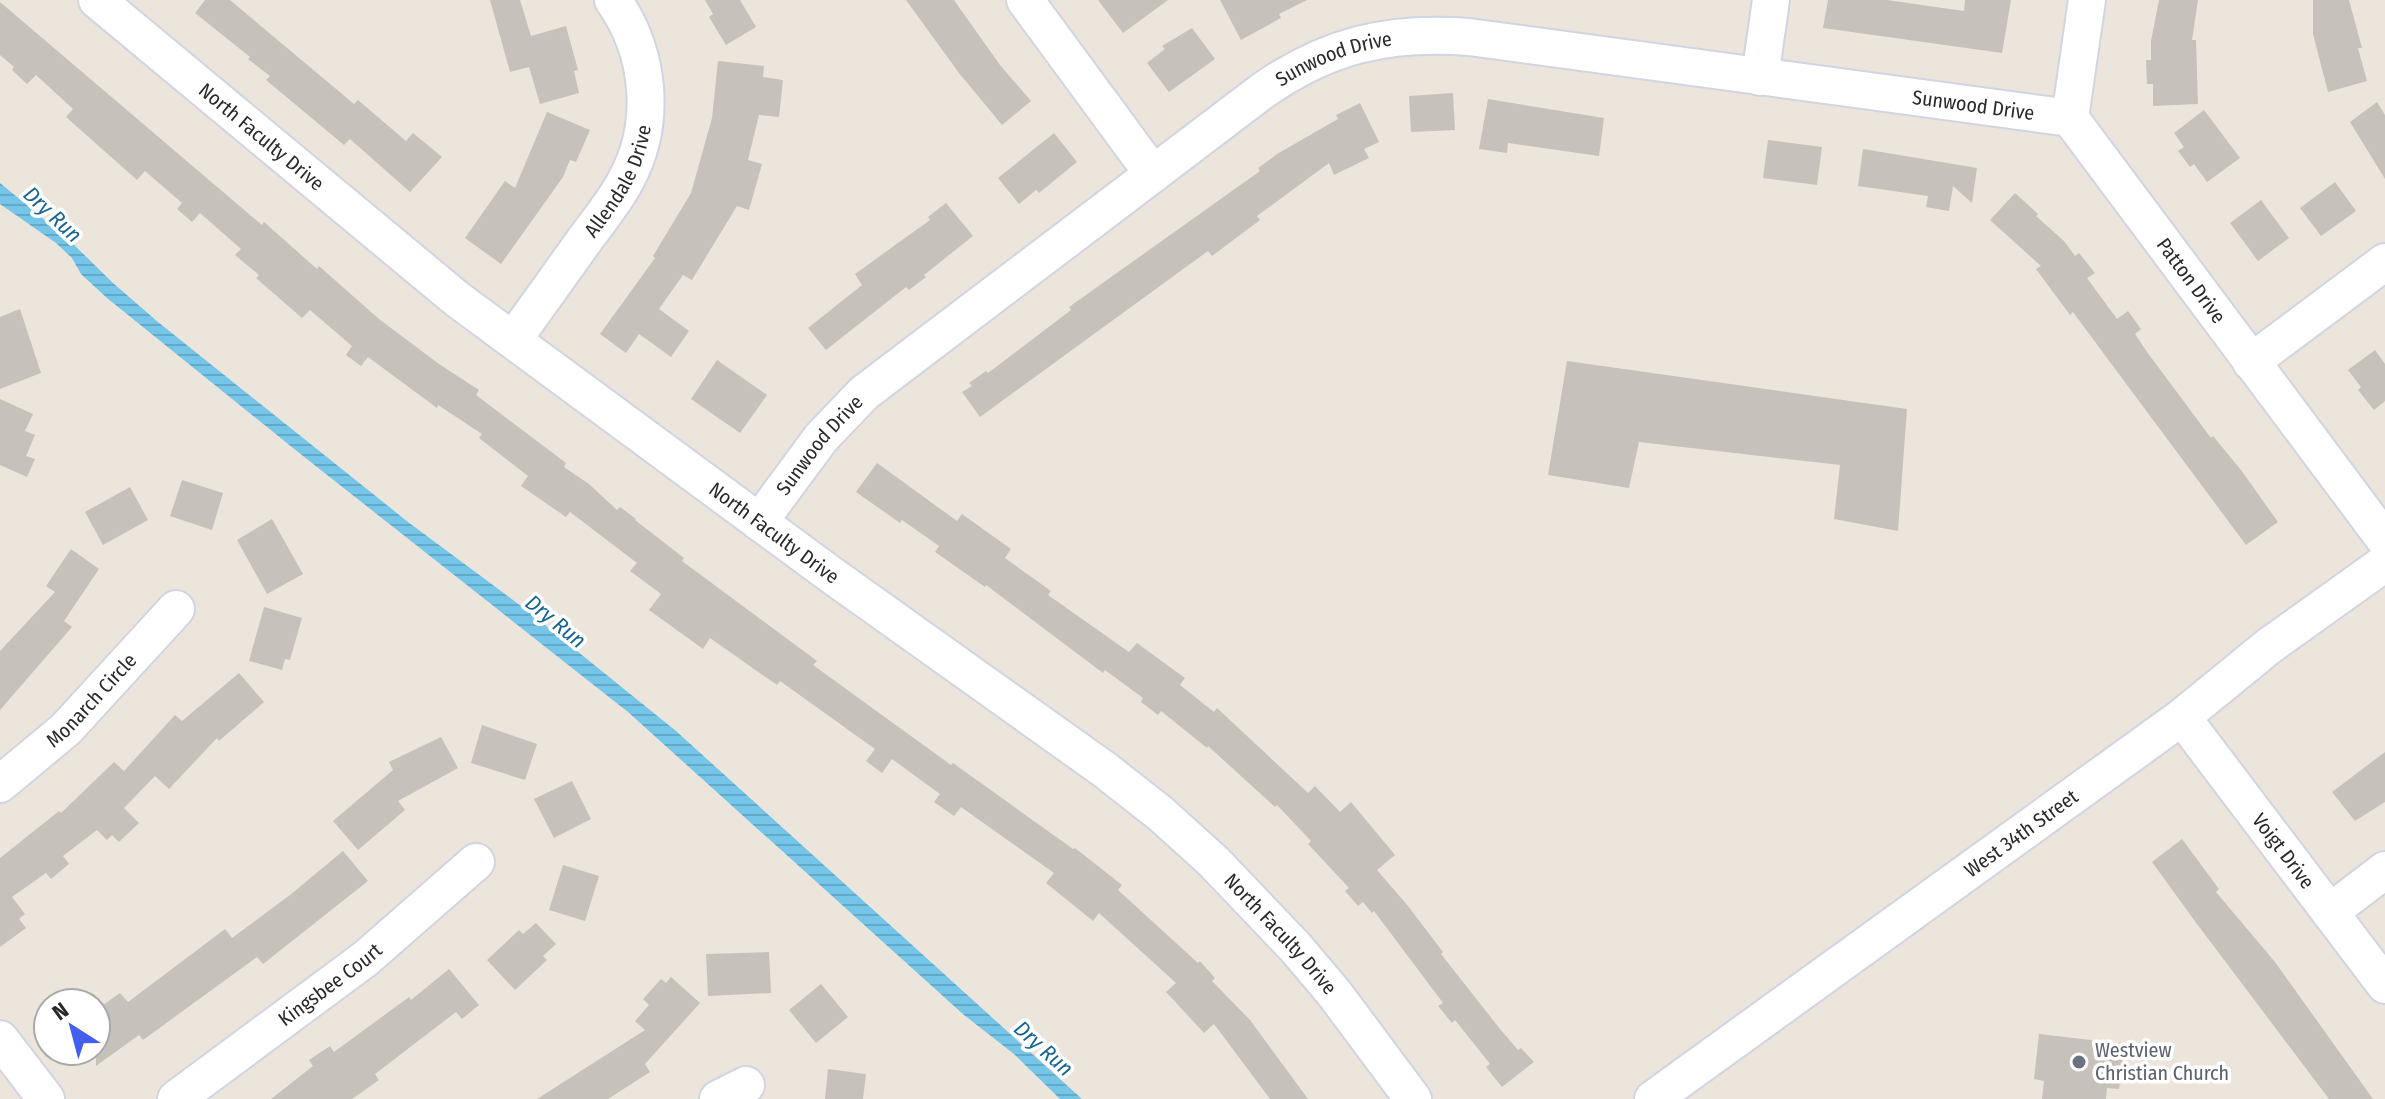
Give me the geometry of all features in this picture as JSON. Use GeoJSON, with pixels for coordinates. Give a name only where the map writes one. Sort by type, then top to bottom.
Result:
{"type":"FeatureCollection","features":[{"type":"Feature","properties":{"kind":"street","name":"North Faculty Drive"},"geometry":{"type":"LineString","coordinates":[[97,0],[406,258],[759,522],[1105,770],[1179,830],[1247,895],[1311,965],[1413,1099]]}},
{"type":"Feature","properties":{"kind":"street","name":"Allendale Drive"},"geometry":{"type":"LineString","coordinates":[[513,340],[625,183],[638,151],[646,106],[643,70],[629,27],[613,0]]}},
{"type":"Feature","properties":{"kind":"street"},"geometry":{"type":"LineString","coordinates":[[1025,0],[1153,174]]}},
{"type":"Feature","properties":{"kind":"street"},"geometry":{"type":"LineString","coordinates":[[1760,77],[1771,0]]}},
{"type":"Feature","properties":{"kind":"street"},"geometry":{"type":"LineString","coordinates":[[2070,118],[2087,0]]}},
{"type":"Feature","properties":{"kind":"street","name":"Sunwood Drive"},"geometry":{"type":"LineString","coordinates":[[759,522],[814,447],[864,393],[1289,72],[1342,48],[1399,36],[1433,34],[1469,37],[2070,118]]}},
{"type":"Feature","properties":{"kind":"street","name":"Patton Drive"},"geometry":{"type":"LineString","coordinates":[[2070,118],[2385,540]]}},
{"type":"Feature","properties":{"kind":"street"},"geometry":{"type":"LineString","coordinates":[[2251,362],[2385,262]]}},
{"type":"Feature","properties":{"kind":"street","name":"West 34th Street"},"geometry":{"type":"LineString","coordinates":[[1653,1099],[2182,717],[2269,646],[2385,563]]}},
{"type":"Feature","properties":{"kind":"street","name":"Monarch Circle"},"geometry":{"type":"LineString","coordinates":[[0,784],[66,729],[176,609]]}},
{"type":"Feature","properties":{"kind":"street","name":"Voigt Drive"},"geometry":{"type":"LineString","coordinates":[[2182,717],[2385,985]]}},
{"type":"Feature","properties":{"kind":"street","name":"Kingsbee Court"},"geometry":{"type":"LineString","coordinates":[[176,1099],[365,959],[476,862]]}},
{"type":"Feature","properties":{"kind":"street"},"geometry":{"type":"LineString","coordinates":[[2330,912],[2385,870]]}},
{"type":"Feature","properties":{"kind":"street"},"geometry":{"type":"LineString","coordinates":[[0,1039],[46,1099]]}},
{"type":"Feature","properties":{"kind":"water","name":"Dry Run"},"geometry":{"type":"Polygon","coordinates":[[[0,183],[70,241],[158,322],[676,731],[1082,1099],[1060,1099],[1014,1054],[964,1015],[628,712],[107,298],[81,274],[72,258],[56,243],[0,204],[0,183]]]}},
{"type":"Feature","properties":{"kind":"building"},"geometry":{"type":"Polygon","coordinates":[[[205,0],[230,0],[354,104],[358,100],[406,141],[413,133],[442,157],[410,192],[350,139],[344,145],[266,80],[270,76],[248,59],[250,57],[195,13],[205,0]]]}},
{"type":"Feature","properties":{"kind":"building"},"geometry":{"type":"Polygon","coordinates":[[[490,0],[520,0],[531,36],[566,26],[578,70],[574,71],[579,93],[540,104],[529,67],[510,72],[490,0]]]}},
{"type":"Feature","properties":{"kind":"building"},"geometry":{"type":"Polygon","coordinates":[[[705,0],[740,0],[756,27],[726,45],[709,17],[713,14],[705,0]]]}},
{"type":"Feature","properties":{"kind":"building"},"geometry":{"type":"Polygon","coordinates":[[[906,0],[954,0],[1000,65],[1031,101],[1002,125],[959,73],[906,0]]]}},
{"type":"Feature","properties":{"kind":"building"},"geometry":{"type":"Polygon","coordinates":[[[1098,0],[1168,0],[1123,33],[1098,0]]]}},
{"type":"Feature","properties":{"kind":"building"},"geometry":{"type":"Polygon","coordinates":[[[1220,0],[1307,0],[1279,14],[1281,18],[1241,40],[1220,0]]]}},
{"type":"Feature","properties":{"kind":"building"},"geometry":{"type":"Polygon","coordinates":[[[1828,0],[1887,0],[1964,11],[1965,0],[2011,0],[2002,53],[1823,28],[1828,0]]]}},
{"type":"Feature","properties":{"kind":"building"},"geometry":{"type":"Polygon","coordinates":[[[2159,0],[2198,0],[2192,40],[2196,40],[2198,104],[2153,106],[2153,84],[2147,84],[2146,60],[2151,60],[2151,41],[2159,0]]]}},
{"type":"Feature","properties":{"kind":"building"},"geometry":{"type":"Polygon","coordinates":[[[2313,0],[2349,0],[2367,81],[2328,92],[2313,34],[2313,0]]]}},
{"type":"Feature","properties":{"kind":"building"},"geometry":{"type":"Polygon","coordinates":[[[0,2],[262,225],[264,222],[317,269],[319,266],[379,319],[479,390],[476,395],[566,463],[564,467],[589,484],[617,510],[620,507],[636,519],[684,558],[682,561],[817,661],[813,665],[951,765],[953,763],[1075,848],[1122,885],[1118,890],[1198,963],[1200,961],[1215,978],[1212,981],[1250,1020],[1308,1099],[1270,1099],[1214,1024],[1204,1033],[1166,992],[1176,983],[1099,913],[1093,921],[1046,883],[1054,873],[961,807],[954,816],[934,802],[940,794],[892,759],[882,773],[866,761],[875,749],[780,681],[777,685],[710,638],[703,649],[649,610],[661,594],[630,571],[637,563],[570,512],[566,517],[521,486],[528,476],[479,438],[482,434],[438,405],[437,408],[368,357],[361,366],[346,355],[352,346],[310,310],[302,318],[256,278],[259,275],[235,255],[241,249],[200,213],[192,222],[177,209],[182,203],[145,171],[137,180],[66,117],[73,109],[36,75],[27,84],[12,70],[14,67],[0,55],[0,2]]]}},
{"type":"Feature","properties":{"kind":"building"},"geometry":{"type":"Polygon","coordinates":[[[1192,28],[1215,59],[1169,92],[1147,63],[1165,49],[1162,46],[1192,28]]]}},
{"type":"Feature","properties":{"kind":"building"},"geometry":{"type":"Polygon","coordinates":[[[718,61],[764,66],[763,77],[783,80],[779,117],[759,115],[748,160],[762,164],[749,210],[737,206],[692,280],[683,275],[659,309],[689,331],[671,357],[639,334],[626,353],[600,334],[655,258],[653,256],[691,193],[712,118],[718,61]]]}},
{"type":"Feature","properties":{"kind":"building"},"geometry":{"type":"Polygon","coordinates":[[[1453,93],[1455,130],[1411,132],[1409,96],[1453,93]]]}},
{"type":"Feature","properties":{"kind":"building"},"geometry":{"type":"Polygon","coordinates":[[[1488,99],[1604,118],[1599,156],[1508,143],[1507,153],[1479,149],[1488,99]]]}},
{"type":"Feature","properties":{"kind":"building"},"geometry":{"type":"Polygon","coordinates":[[[2377,102],[2385,115],[2385,179],[2350,122],[2377,102]]]}},
{"type":"Feature","properties":{"kind":"building"},"geometry":{"type":"Polygon","coordinates":[[[1360,103],[1379,142],[1364,149],[1369,158],[1334,175],[1329,163],[1257,216],[1260,220],[1212,256],[1208,251],[980,417],[962,392],[972,386],[969,383],[986,371],[988,373],[1071,310],[1069,307],[1260,171],[1258,168],[1277,154],[1360,103]]]}},
{"type":"Feature","properties":{"kind":"building"},"geometry":{"type":"Polygon","coordinates":[[[2204,110],[2240,158],[2207,182],[2194,164],[2190,167],[2178,151],[2184,147],[2174,133],[2204,110]]]}},
{"type":"Feature","properties":{"kind":"building"},"geometry":{"type":"Polygon","coordinates":[[[547,112],[590,130],[576,162],[570,160],[563,177],[501,264],[465,238],[505,181],[515,188],[547,112]]]}},
{"type":"Feature","properties":{"kind":"building"},"geometry":{"type":"Polygon","coordinates":[[[1054,133],[1077,162],[1039,193],[1036,190],[1019,204],[998,178],[1054,133]]]}},
{"type":"Feature","properties":{"kind":"building"},"geometry":{"type":"Polygon","coordinates":[[[1768,140],[1822,147],[1817,185],[1763,178],[1768,140]]]}},
{"type":"Feature","properties":{"kind":"building"},"geometry":{"type":"Polygon","coordinates":[[[1863,149],[1977,168],[1972,203],[1953,186],[1949,211],[1926,207],[1928,196],[1858,186],[1863,149]]]}},
{"type":"Feature","properties":{"kind":"building"},"geometry":{"type":"Polygon","coordinates":[[[2335,182],[2356,211],[2321,236],[2300,208],[2335,182]]]}},
{"type":"Feature","properties":{"kind":"building"},"geometry":{"type":"Polygon","coordinates":[[[2015,193],[2075,256],[2079,253],[2095,273],[2087,278],[2117,319],[2128,311],[2141,329],[2135,334],[2147,352],[2211,438],[2213,436],[2241,470],[2278,522],[2246,545],[2073,312],[2070,315],[2036,269],[2041,266],[1990,220],[2015,193]]]}},
{"type":"Feature","properties":{"kind":"building"},"geometry":{"type":"Polygon","coordinates":[[[2261,200],[2289,238],[2258,261],[2230,223],[2261,200]]]}},
{"type":"Feature","properties":{"kind":"building"},"geometry":{"type":"Polygon","coordinates":[[[946,203],[973,236],[924,275],[926,277],[909,290],[906,287],[826,350],[808,328],[862,285],[855,274],[930,220],[928,217],[946,203]]]}},
{"type":"Feature","properties":{"kind":"building"},"geometry":{"type":"Polygon","coordinates":[[[20,309],[41,373],[0,389],[0,317],[20,309]]]}},
{"type":"Feature","properties":{"kind":"building"},"geometry":{"type":"Polygon","coordinates":[[[2375,350],[2385,364],[2385,401],[2374,410],[2358,390],[2361,387],[2348,370],[2375,350]]]}},
{"type":"Feature","properties":{"kind":"building"},"geometry":{"type":"Polygon","coordinates":[[[717,360],[767,395],[740,433],[691,399],[717,360]]]}},
{"type":"Feature","properties":{"kind":"building"},"geometry":{"type":"Polygon","coordinates":[[[1567,361],[1907,409],[1898,531],[1834,519],[1840,465],[1639,442],[1629,488],[1548,475],[1567,361]]]}},
{"type":"Feature","properties":{"kind":"building"},"geometry":{"type":"Polygon","coordinates":[[[0,399],[33,414],[25,431],[35,435],[26,456],[35,459],[27,477],[0,465],[0,399]]]}},
{"type":"Feature","properties":{"kind":"building"},"geometry":{"type":"Polygon","coordinates":[[[877,463],[957,521],[962,514],[1011,549],[1005,558],[1051,591],[1048,595],[1129,652],[1137,643],[1185,678],[1180,685],[1214,712],[1217,708],[1308,793],[1315,786],[1340,812],[1351,802],[1395,855],[1377,870],[1408,906],[1500,1029],[1518,1050],[1521,1048],[1534,1062],[1502,1087],[1486,1067],[1490,1064],[1455,1020],[1452,1023],[1438,1006],[1443,1003],[1374,911],[1372,913],[1363,902],[1358,906],[1345,891],[1349,888],[1277,805],[1275,807],[1208,746],[1161,711],[1158,715],[1141,702],[1143,698],[1105,670],[1103,673],[986,585],[935,552],[939,546],[856,492],[877,463]]]}},
{"type":"Feature","properties":{"kind":"building"},"geometry":{"type":"Polygon","coordinates":[[[182,480],[223,493],[212,530],[170,516],[182,480]]]}},
{"type":"Feature","properties":{"kind":"building"},"geometry":{"type":"Polygon","coordinates":[[[130,487],[148,520],[103,545],[85,512],[130,487]]]}},
{"type":"Feature","properties":{"kind":"building"},"geometry":{"type":"Polygon","coordinates":[[[272,519],[303,574],[267,594],[237,540],[272,519]]]}},
{"type":"Feature","properties":{"kind":"building"},"geometry":{"type":"Polygon","coordinates":[[[71,549],[99,569],[64,621],[72,627],[0,710],[0,651],[55,592],[46,586],[71,549]]]}},
{"type":"Feature","properties":{"kind":"building"},"geometry":{"type":"Polygon","coordinates":[[[264,607],[302,618],[290,660],[285,659],[282,670],[249,661],[264,607]]]}},
{"type":"Feature","properties":{"kind":"building"},"geometry":{"type":"Polygon","coordinates":[[[239,673],[264,702],[219,741],[217,738],[169,789],[155,776],[124,808],[139,823],[119,842],[112,835],[107,840],[97,830],[63,856],[69,864],[51,879],[46,873],[12,897],[25,914],[19,919],[26,928],[0,947],[0,858],[59,811],[61,813],[114,762],[124,771],[175,715],[182,721],[239,673]]]}},
{"type":"Feature","properties":{"kind":"building"},"geometry":{"type":"Polygon","coordinates":[[[482,725],[537,744],[525,780],[471,763],[482,725]]]}},
{"type":"Feature","properties":{"kind":"building"},"geometry":{"type":"Polygon","coordinates":[[[441,737],[458,768],[398,801],[405,810],[358,850],[333,821],[393,770],[389,762],[441,737]]]}},
{"type":"Feature","properties":{"kind":"building"},"geometry":{"type":"Polygon","coordinates":[[[2385,752],[2385,802],[2355,821],[2332,792],[2385,752]]]}},
{"type":"Feature","properties":{"kind":"building"},"geometry":{"type":"Polygon","coordinates":[[[572,781],[591,819],[554,838],[534,799],[572,781]]]}},
{"type":"Feature","properties":{"kind":"building"},"geometry":{"type":"Polygon","coordinates":[[[2182,839],[2219,889],[2216,892],[2275,962],[2373,1099],[2329,1099],[2197,924],[2152,862],[2182,839]]]}},
{"type":"Feature","properties":{"kind":"building"},"geometry":{"type":"Polygon","coordinates":[[[343,851],[368,881],[263,964],[257,957],[143,1040],[139,1035],[112,1054],[112,999],[120,993],[128,1002],[225,929],[232,938],[343,851]]]}},
{"type":"Feature","properties":{"kind":"building"},"geometry":{"type":"Polygon","coordinates":[[[563,865],[599,876],[585,921],[549,910],[563,865]]]}},
{"type":"Feature","properties":{"kind":"building"},"geometry":{"type":"Polygon","coordinates":[[[536,923],[556,944],[543,956],[547,960],[515,990],[487,960],[519,930],[523,934],[536,923]]]}},
{"type":"Feature","properties":{"kind":"building"},"geometry":{"type":"Polygon","coordinates":[[[769,952],[771,993],[708,996],[706,954],[769,952]]]}},
{"type":"Feature","properties":{"kind":"building"},"geometry":{"type":"Polygon","coordinates":[[[449,969],[479,1005],[462,1019],[456,1012],[375,1074],[379,1080],[352,1099],[271,1099],[313,1066],[309,1060],[330,1046],[334,1052],[409,997],[411,1000],[449,969]]]}},
{"type":"Feature","properties":{"kind":"building"},"geometry":{"type":"Polygon","coordinates":[[[671,977],[700,1003],[645,1064],[650,1072],[608,1099],[537,1099],[645,1030],[635,1021],[649,1005],[643,999],[661,979],[666,983],[671,977]]]}},
{"type":"Feature","properties":{"kind":"building"},"geometry":{"type":"Polygon","coordinates":[[[821,984],[848,1017],[816,1043],[789,1010],[821,984]]]}},
{"type":"Feature","properties":{"kind":"building","name":"Westview Christian Church"},"geometry":{"type":"Polygon","coordinates":[[[2039,1034],[2125,1044],[2119,1089],[2107,1088],[2106,1099],[2042,1099],[2044,1081],[2034,1079],[2039,1034]]]}},
{"type":"Feature","properties":{"kind":"building"},"geometry":{"type":"Polygon","coordinates":[[[828,1069],[866,1074],[863,1099],[825,1099],[828,1069]]]}},
{"type":"Feature","properties":{"kind":"place","name":"Westview Christian Church"},"geometry":{"type":"Point","coordinates":[2079,1062]}}]}
